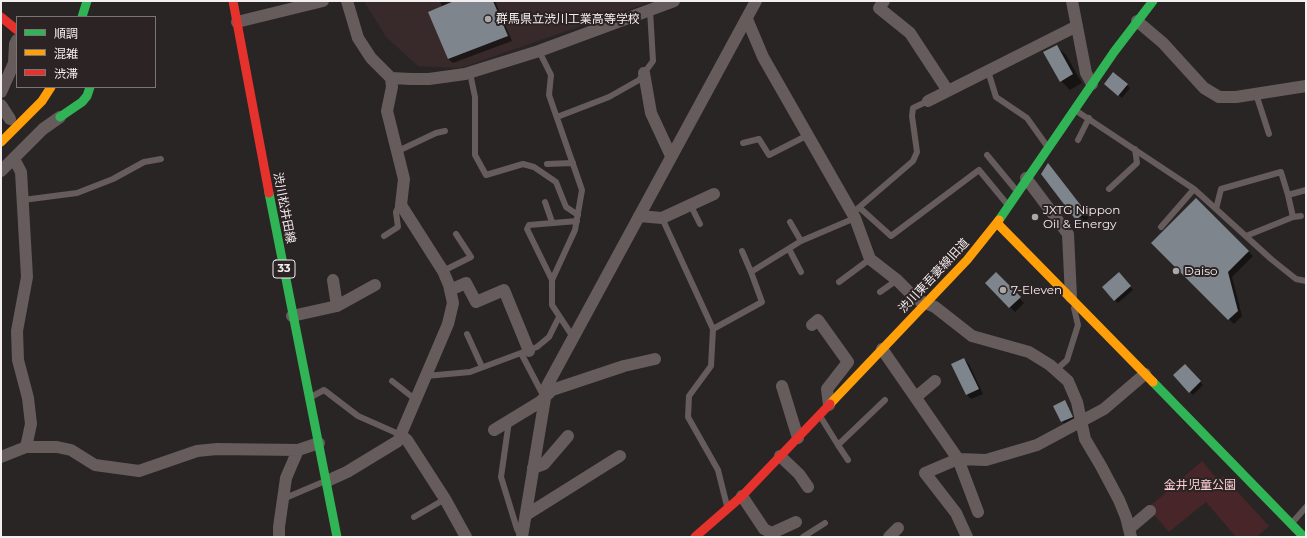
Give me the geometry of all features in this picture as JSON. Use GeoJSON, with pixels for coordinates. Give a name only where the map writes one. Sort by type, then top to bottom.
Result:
{"type":"FeatureCollection","features":[{"type":"Feature","properties":{"kind":"main road"},"geometry":{"type":"LineString","coordinates":[[82,16],[87,1]]}},
{"type":"Feature","properties":{"kind":"main road","name":"渋川松井田線"},"geometry":{"type":"LineString","coordinates":[[233,1],[292,316],[310,397],[337,537]]}},
{"type":"Feature","properties":{"kind":"main road","name":"渋川東吾妻線旧道"},"geometry":{"type":"LineString","coordinates":[[695,537],[728,510],[742,496],[968,260],[997,223],[1017,191],[1074,109],[1153,1]]}},
{"type":"Feature","properties":{"kind":"main road"},"geometry":{"type":"LineString","coordinates":[[1,17],[16,29]]}},
{"type":"Feature","properties":{"kind":"main road"},"geometry":{"type":"LineString","coordinates":[[1,142],[42,101],[50,88]]}},
{"type":"Feature","properties":{"kind":"main road"},"geometry":{"type":"LineString","coordinates":[[60,117],[82,102],[87,96],[90,88]]}},
{"type":"Feature","properties":{"kind":"main road"},"geometry":{"type":"LineString","coordinates":[[997,223],[1071,296],[1304,537]]}},
{"type":"Feature","properties":{"kind":"street"},"geometry":{"type":"LineString","coordinates":[[237,22],[323,1]]}},
{"type":"Feature","properties":{"kind":"street"},"geometry":{"type":"LineString","coordinates":[[327,481],[354,468],[398,441],[448,324],[453,303],[443,271],[401,205],[404,179],[387,111],[392,87],[391,78],[363,48],[355,29],[347,1]]}},
{"type":"Feature","properties":{"kind":"street"},"geometry":{"type":"LineString","coordinates":[[391,78],[429,79],[470,73],[539,51],[674,1]]}},
{"type":"Feature","properties":{"kind":"street"},"geometry":{"type":"LineString","coordinates":[[522,537],[547,386],[756,1]]}},
{"type":"Feature","properties":{"kind":"street"},"geometry":{"type":"LineString","coordinates":[[884,1],[879,8],[910,33],[948,91]]}},
{"type":"Feature","properties":{"kind":"street"},"geometry":{"type":"LineString","coordinates":[[1072,1],[1086,73],[1092,84]]}},
{"type":"Feature","properties":{"kind":"street"},"geometry":{"type":"LineString","coordinates":[[747,19],[763,57],[808,135],[858,213],[870,259],[897,280],[916,299],[927,302],[972,336],[1029,352],[1056,370],[1068,381],[1078,402],[1085,439],[1105,473],[1126,517],[1130,532]]}},
{"type":"Feature","properties":{"kind":"street"},"geometry":{"type":"LineString","coordinates":[[1137,21],[1163,43],[1204,88],[1219,97],[1236,97],[1306,86]]}},
{"type":"Feature","properties":{"kind":"street"},"geometry":{"type":"LineString","coordinates":[[928,101],[1077,26]]}},
{"type":"Feature","properties":{"kind":"street"},"geometry":{"type":"LineString","coordinates":[[1,92],[14,63],[14,44],[16,41]]}},
{"type":"Feature","properties":{"kind":"street"},"geometry":{"type":"LineString","coordinates":[[644,73],[651,113],[671,156]]}},
{"type":"Feature","properties":{"kind":"street"},"geometry":{"type":"LineString","coordinates":[[1,105],[10,119]]}},
{"type":"Feature","properties":{"kind":"street"},"geometry":{"type":"LineString","coordinates":[[1,171],[14,159],[24,146],[43,129],[60,117]]}},
{"type":"Feature","properties":{"kind":"street"},"geometry":{"type":"LineString","coordinates":[[14,159],[21,172],[27,278],[17,338],[18,360],[28,398],[31,424],[26,447]]}},
{"type":"Feature","properties":{"kind":"street"},"geometry":{"type":"LineString","coordinates":[[1026,178],[1068,234],[1071,296]]}},
{"type":"Feature","properties":{"kind":"street"},"geometry":{"type":"LineString","coordinates":[[639,216],[662,218],[691,206],[714,194]]}},
{"type":"Feature","properties":{"kind":"street"},"geometry":{"type":"LineString","coordinates":[[333,280],[337,306]]}},
{"type":"Feature","properties":{"kind":"street"},"geometry":{"type":"LineString","coordinates":[[450,290],[466,283],[476,302],[504,290],[525,352]]}},
{"type":"Feature","properties":{"kind":"street"},"geometry":{"type":"LineString","coordinates":[[292,316],[337,306],[375,285]]}},
{"type":"Feature","properties":{"kind":"street"},"geometry":{"type":"LineString","coordinates":[[812,325],[818,320],[848,362],[827,389],[829,405]]}},
{"type":"Feature","properties":{"kind":"street"},"geometry":{"type":"LineString","coordinates":[[882,349],[958,459],[978,512]]}},
{"type":"Feature","properties":{"kind":"street"},"geometry":{"type":"LineString","coordinates":[[494,430],[544,399],[552,390],[624,366],[656,359]]}},
{"type":"Feature","properties":{"kind":"street"},"geometry":{"type":"LineString","coordinates":[[967,537],[956,513],[925,473],[958,459],[986,460],[1037,445],[1104,408],[1145,374]]}},
{"type":"Feature","properties":{"kind":"street"},"geometry":{"type":"LineString","coordinates":[[916,397],[936,380]]}},
{"type":"Feature","properties":{"kind":"street"},"geometry":{"type":"LineString","coordinates":[[782,386],[798,438]]}},
{"type":"Feature","properties":{"kind":"street"},"geometry":{"type":"LineString","coordinates":[[401,435],[407,440],[445,499],[466,537]]}},
{"type":"Feature","properties":{"kind":"street"},"geometry":{"type":"LineString","coordinates":[[533,468],[544,464],[568,436]]}},
{"type":"Feature","properties":{"kind":"street"},"geometry":{"type":"LineString","coordinates":[[1,457],[26,447],[57,447],[71,450],[95,465],[139,471],[197,451],[216,449],[298,450],[319,443]]}},
{"type":"Feature","properties":{"kind":"street"},"geometry":{"type":"LineString","coordinates":[[279,537],[286,478],[298,450]]}},
{"type":"Feature","properties":{"kind":"street"},"geometry":{"type":"LineString","coordinates":[[526,515],[620,456]]}},
{"type":"Feature","properties":{"kind":"street"},"geometry":{"type":"LineString","coordinates":[[780,456],[799,474],[808,487]]}},
{"type":"Feature","properties":{"kind":"street"},"geometry":{"type":"LineString","coordinates":[[742,496],[764,529],[772,533],[796,522]]}},
{"type":"Feature","properties":{"kind":"street"},"geometry":{"type":"LineString","coordinates":[[1130,532],[1150,511]]}},
{"type":"Feature","properties":{"kind":"lane"},"geometry":{"type":"LineString","coordinates":[[557,117],[609,97],[640,80],[653,61],[650,10]]}},
{"type":"Feature","properties":{"kind":"lane"},"geometry":{"type":"LineString","coordinates":[[539,51],[551,75],[549,95],[582,190],[575,230],[552,280],[552,305],[573,337]]}},
{"type":"Feature","properties":{"kind":"lane"},"geometry":{"type":"LineString","coordinates":[[988,71],[996,97],[1027,118],[1047,148]]}},
{"type":"Feature","properties":{"kind":"lane"},"geometry":{"type":"LineString","coordinates":[[470,73],[475,97],[475,155],[486,175],[523,164],[534,167],[556,182],[566,207],[577,218]]}},
{"type":"Feature","properties":{"kind":"lane"},"geometry":{"type":"LineString","coordinates":[[1256,94],[1269,134]]}},
{"type":"Feature","properties":{"kind":"lane"},"geometry":{"type":"LineString","coordinates":[[751,272],[788,249],[858,213],[913,161],[917,152],[912,116],[913,108],[928,101]]}},
{"type":"Feature","properties":{"kind":"lane"},"geometry":{"type":"LineString","coordinates":[[1074,109],[1194,189],[1296,279],[1306,281]]}},
{"type":"Feature","properties":{"kind":"lane"},"geometry":{"type":"LineString","coordinates":[[1078,140],[1089,118]]}},
{"type":"Feature","properties":{"kind":"lane"},"geometry":{"type":"LineString","coordinates":[[398,151],[436,133],[445,131]]}},
{"type":"Feature","properties":{"kind":"lane"},"geometry":{"type":"LineString","coordinates":[[743,143],[759,139],[765,152],[769,155],[808,135]]}},
{"type":"Feature","properties":{"kind":"lane"},"geometry":{"type":"LineString","coordinates":[[1109,189],[1137,163],[1135,149]]}},
{"type":"Feature","properties":{"kind":"lane"},"geometry":{"type":"LineString","coordinates":[[987,155],[1017,191]]}},
{"type":"Feature","properties":{"kind":"lane"},"geometry":{"type":"LineString","coordinates":[[23,200],[76,193],[113,179],[144,162],[161,159]]}},
{"type":"Feature","properties":{"kind":"lane"},"geometry":{"type":"LineString","coordinates":[[547,164],[573,163]]}},
{"type":"Feature","properties":{"kind":"lane"},"geometry":{"type":"LineString","coordinates":[[858,213],[892,236],[979,170],[1008,205]]}},
{"type":"Feature","properties":{"kind":"lane"},"geometry":{"type":"LineString","coordinates":[[1216,208],[1221,188],[1281,172],[1293,217]]}},
{"type":"Feature","properties":{"kind":"lane"},"geometry":{"type":"LineString","coordinates":[[1161,227],[1194,189]]}},
{"type":"Feature","properties":{"kind":"lane"},"geometry":{"type":"LineString","coordinates":[[1288,195],[1306,190]]}},
{"type":"Feature","properties":{"kind":"lane"},"geometry":{"type":"LineString","coordinates":[[384,236],[398,227],[396,212],[402,194]]}},
{"type":"Feature","properties":{"kind":"lane"},"geometry":{"type":"LineString","coordinates":[[545,202],[552,222]]}},
{"type":"Feature","properties":{"kind":"lane"},"geometry":{"type":"LineString","coordinates":[[691,206],[700,224]]}},
{"type":"Feature","properties":{"kind":"lane"},"geometry":{"type":"LineString","coordinates":[[1246,236],[1293,217],[1301,216]]}},
{"type":"Feature","properties":{"kind":"lane"},"geometry":{"type":"LineString","coordinates":[[552,280],[528,229],[529,225],[577,218]]}},
{"type":"Feature","properties":{"kind":"lane"},"geometry":{"type":"LineString","coordinates":[[662,218],[712,329],[711,366],[689,396],[688,417],[718,470],[728,510]]}},
{"type":"Feature","properties":{"kind":"lane"},"geometry":{"type":"LineString","coordinates":[[790,222],[801,242]]}},
{"type":"Feature","properties":{"kind":"lane"},"geometry":{"type":"LineString","coordinates":[[443,271],[471,257],[456,234]]}},
{"type":"Feature","properties":{"kind":"lane"},"geometry":{"type":"LineString","coordinates":[[788,249],[801,272]]}},
{"type":"Feature","properties":{"kind":"lane"},"geometry":{"type":"LineString","coordinates":[[712,329],[762,302],[742,251]]}},
{"type":"Feature","properties":{"kind":"lane"},"geometry":{"type":"LineString","coordinates":[[839,282],[870,259]]}},
{"type":"Feature","properties":{"kind":"lane"},"geometry":{"type":"LineString","coordinates":[[880,292],[897,280]]}},
{"type":"Feature","properties":{"kind":"lane"},"geometry":{"type":"LineString","coordinates":[[1056,370],[1067,360],[1078,325],[1071,296]]}},
{"type":"Feature","properties":{"kind":"lane"},"geometry":{"type":"LineString","coordinates":[[426,376],[470,372],[482,366],[537,347],[549,337],[559,317]]}},
{"type":"Feature","properties":{"kind":"lane"},"geometry":{"type":"LineString","coordinates":[[467,334],[482,366]]}},
{"type":"Feature","properties":{"kind":"lane"},"geometry":{"type":"LineString","coordinates":[[525,352],[544,399]]}},
{"type":"Feature","properties":{"kind":"lane"},"geometry":{"type":"LineString","coordinates":[[392,380],[416,400]]}},
{"type":"Feature","properties":{"kind":"lane"},"geometry":{"type":"LineString","coordinates":[[310,397],[324,390],[358,416],[401,435]]}},
{"type":"Feature","properties":{"kind":"lane"},"geometry":{"type":"LineString","coordinates":[[838,445],[885,400]]}},
{"type":"Feature","properties":{"kind":"lane"},"geometry":{"type":"LineString","coordinates":[[820,416],[848,460]]}},
{"type":"Feature","properties":{"kind":"lane"},"geometry":{"type":"LineString","coordinates":[[509,421],[501,477],[517,529],[522,537]]}},
{"type":"Feature","properties":{"kind":"lane"},"geometry":{"type":"LineString","coordinates":[[283,499],[327,481]]}},
{"type":"Feature","properties":{"kind":"lane"},"geometry":{"type":"LineString","coordinates":[[414,517],[445,499]]}},
{"type":"Feature","properties":{"kind":"lane"},"geometry":{"type":"LineString","coordinates":[[1291,524],[1306,507]]}},
{"type":"Feature","properties":{"kind":"lane"},"geometry":{"type":"LineString","coordinates":[[803,537],[825,523]]}},
{"type":"Feature","properties":{"kind":"shaded area","name":"群馬県立渋川工業高等学校"},"geometry":{"type":"Polygon","coordinates":[[[364,1],[653,1],[460,68],[418,66],[386,37],[364,1]]]}},
{"type":"Feature","properties":{"kind":"green space","name":"金井児童公園"},"geometry":{"type":"Polygon","coordinates":[[[1202,461],[1218,480],[1223,476],[1269,526],[1257,537],[1236,537],[1206,502],[1169,532],[1148,508],[1202,461]]]}},
{"type":"Feature","properties":{"kind":"building"},"geometry":{"type":"Polygon","coordinates":[[[454,1],[493,1],[508,36],[448,59],[428,12],[454,1]]]}},
{"type":"Feature","properties":{"kind":"building"},"geometry":{"type":"Polygon","coordinates":[[[1057,45],[1073,74],[1060,82],[1043,52],[1057,45]]]}},
{"type":"Feature","properties":{"kind":"building"},"geometry":{"type":"Polygon","coordinates":[[[1113,72],[1128,84],[1118,96],[1104,84],[1113,72]]]}},
{"type":"Feature","properties":{"kind":"building"},"geometry":{"type":"Polygon","coordinates":[[[1048,163],[1086,212],[1076,220],[1041,174],[1048,163]]]}},
{"type":"Feature","properties":{"kind":"building"},"geometry":{"type":"Polygon","coordinates":[[[1196,198],[1249,251],[1228,272],[1238,311],[1228,320],[1151,243],[1196,198]]]}},
{"type":"Feature","properties":{"kind":"building","name":"7-Eleven"},"geometry":{"type":"Polygon","coordinates":[[[996,272],[1021,297],[1009,308],[985,283],[996,272]]]}},
{"type":"Feature","properties":{"kind":"building"},"geometry":{"type":"Polygon","coordinates":[[[1119,272],[1131,286],[1114,301],[1102,287],[1119,272]]]}},
{"type":"Feature","properties":{"kind":"building"},"geometry":{"type":"Polygon","coordinates":[[[964,358],[979,389],[966,395],[951,364],[964,358]]]}},
{"type":"Feature","properties":{"kind":"building"},"geometry":{"type":"Polygon","coordinates":[[[1185,364],[1201,381],[1189,393],[1173,375],[1185,364]]]}},
{"type":"Feature","properties":{"kind":"building"},"geometry":{"type":"Polygon","coordinates":[[[1065,400],[1073,417],[1061,422],[1053,406],[1065,400]]]}},
{"type":"Feature","properties":{"kind":"traffic: fast"},"geometry":{"type":"LineString","coordinates":[[82,16],[87,1]]}},
{"type":"Feature","properties":{"kind":"traffic: fast"},"geometry":{"type":"LineString","coordinates":[[999,220],[1114,52],[1153,1]]}},
{"type":"Feature","properties":{"kind":"traffic: fast"},"geometry":{"type":"LineString","coordinates":[[60,117],[82,102],[87,96],[90,88]]}},
{"type":"Feature","properties":{"kind":"traffic: fast"},"geometry":{"type":"LineString","coordinates":[[269,193],[337,537]]}},
{"type":"Feature","properties":{"kind":"traffic: fast"},"geometry":{"type":"LineString","coordinates":[[1153,382],[1304,537]]}},
{"type":"Feature","properties":{"kind":"traffic: slow"},"geometry":{"type":"LineString","coordinates":[[1,142],[42,101],[50,88]]}},
{"type":"Feature","properties":{"kind":"traffic: slow"},"geometry":{"type":"LineString","coordinates":[[830,404],[967,260],[999,220]]}},
{"type":"Feature","properties":{"kind":"traffic: slow"},"geometry":{"type":"LineString","coordinates":[[997,223],[1153,382]]}},
{"type":"Feature","properties":{"kind":"traffic: jam"},"geometry":{"type":"LineString","coordinates":[[233,1],[269,193]]}},
{"type":"Feature","properties":{"kind":"traffic: jam"},"geometry":{"type":"LineString","coordinates":[[1,17],[16,29]]}},
{"type":"Feature","properties":{"kind":"traffic: jam"},"geometry":{"type":"LineString","coordinates":[[695,537],[742,496],[830,404]]}},
{"type":"Feature","properties":{"kind":"place","name":"群馬県立渋川工業高等学校"},"geometry":{"type":"Point","coordinates":[488,19]}},
{"type":"Feature","properties":{"kind":"place","name":"JXTG Nippon Oil & Energy"},"geometry":{"type":"Point","coordinates":[1035,217]}},
{"type":"Feature","properties":{"kind":"place","name":"Daiso"},"geometry":{"type":"Point","coordinates":[1176,271]}},
{"type":"Feature","properties":{"kind":"place","name":"7-Eleven"},"geometry":{"type":"Point","coordinates":[1003,290]}}]}
